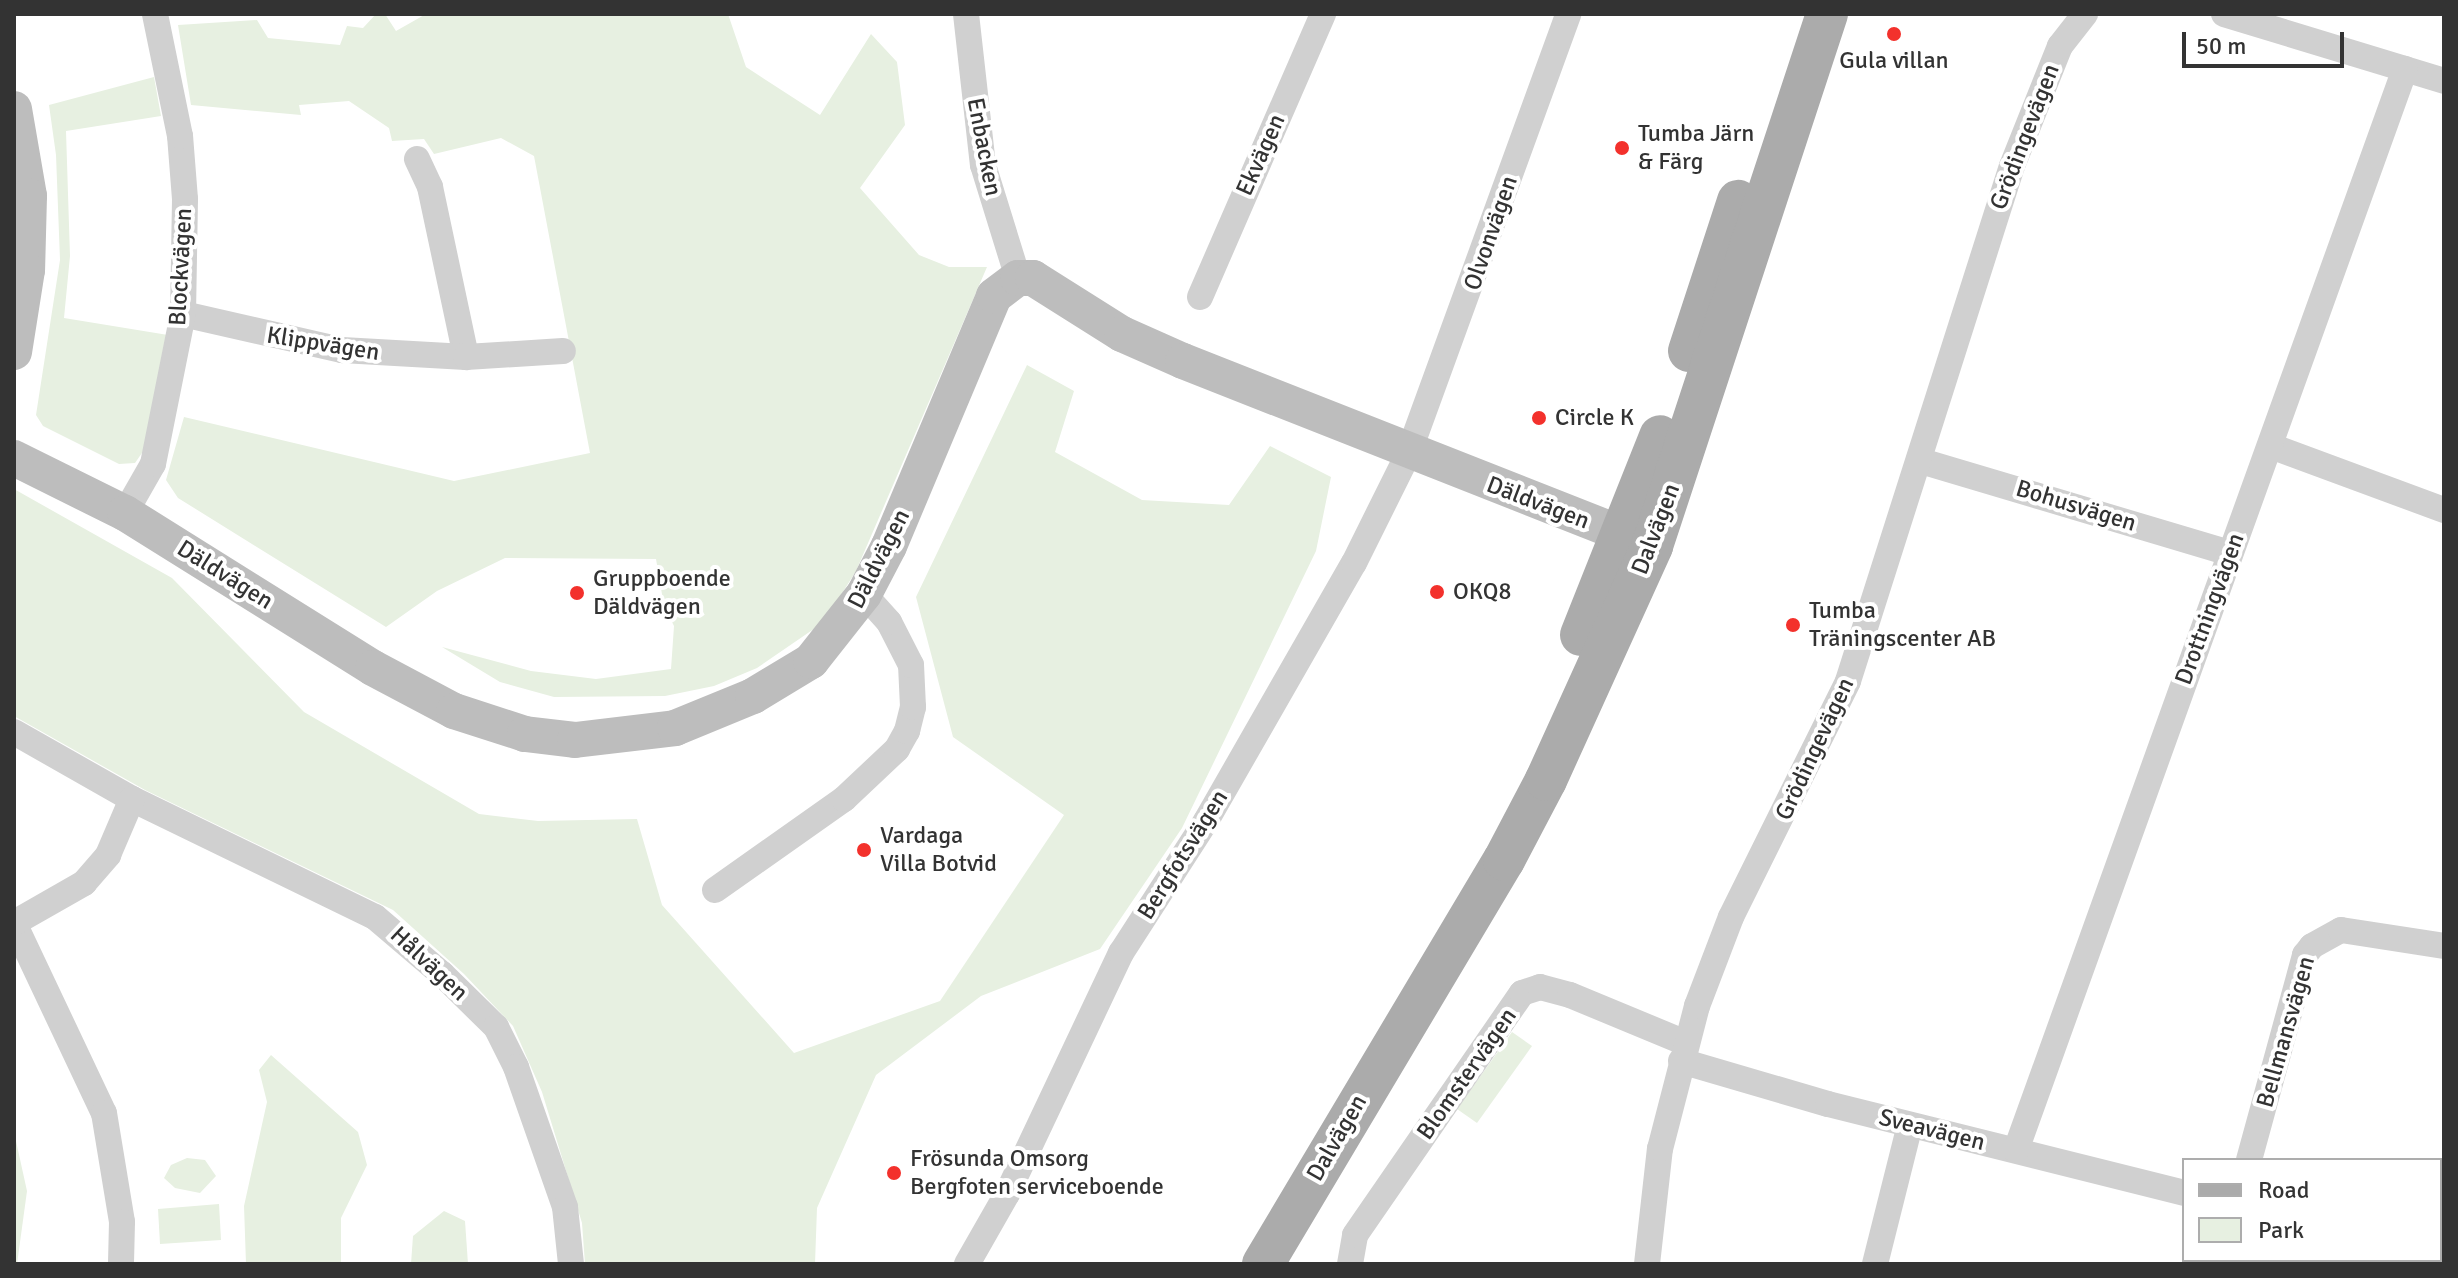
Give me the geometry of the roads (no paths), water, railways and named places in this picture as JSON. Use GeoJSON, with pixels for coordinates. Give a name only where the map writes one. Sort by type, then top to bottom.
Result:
{"type":"FeatureCollection","features":[{"type":"Feature","properties":{"kind":"main road","name":"Dalvägen"},"geometry":{"type":"LineString","coordinates":[[1637,541],[1672,404],[1797,14]]}},
{"type":"Feature","properties":{"kind":"main road","name":"Dalvägen"},"geometry":{"type":"LineString","coordinates":[[1263,1264],[1546,780],[1637,541],[1827,14]]}},
{"type":"Feature","properties":{"kind":"street","name":"Blockvägen"},"geometry":{"type":"LineString","coordinates":[[125,513],[153,464],[183,314],[185,199],[180,136],[155,14]]}},
{"type":"Feature","properties":{"kind":"street","name":"Enbacken"},"geometry":{"type":"LineString","coordinates":[[966,14],[983,165],[1018,278]]}},
{"type":"Feature","properties":{"kind":"street","name":"Ekvägen"},"geometry":{"type":"LineString","coordinates":[[1200,297],[1323,14]]}},
{"type":"Feature","properties":{"kind":"street","name":"Olvonvägen"},"geometry":{"type":"LineString","coordinates":[[1409,452],[1568,14]]}},
{"type":"Feature","properties":{"kind":"street","name":"Grödingevägen"},"geometry":{"type":"LineString","coordinates":[[1647,1264],[1660,1149],[1684,1052],[1731,917],[1848,681],[1921,461],[2012,166],[2060,46],[2085,14]]}},
{"type":"Feature","properties":{"kind":"street"},"geometry":{"type":"LineString","coordinates":[[2224,14],[2444,81]]}},
{"type":"Feature","properties":{"kind":"street","name":"Drottningvägen"},"geometry":{"type":"LineString","coordinates":[[2016,1150],[2405,69]]}},
{"type":"Feature","properties":{"kind":"street"},"geometry":{"type":"LineString","coordinates":[[14,109],[29,196],[27,270],[14,352]]}},
{"type":"Feature","properties":{"kind":"street"},"geometry":{"type":"LineString","coordinates":[[417,159],[430,187],[466,357]]}},
{"type":"Feature","properties":{"kind":"street","name":"Däldvägen"},"geometry":{"type":"LineString","coordinates":[[14,458],[125,513],[373,668],[454,711],[525,734],[575,740],[675,728],[753,696],[811,661],[864,594],[906,508],[994,296],[1018,278],[1051,288],[1157,350],[1637,541]]}},
{"type":"Feature","properties":{"kind":"street","name":"Klippvägen"},"geometry":{"type":"LineString","coordinates":[[183,314],[342,350],[466,357],[563,351]]}},
{"type":"Feature","properties":{"kind":"street"},"geometry":{"type":"LineString","coordinates":[[2271,446],[2444,510]]}},
{"type":"Feature","properties":{"kind":"street","name":"Bergfotsvägen"},"geometry":{"type":"LineString","coordinates":[[967,1264],[1007,1194],[1121,953],[1206,821],[1354,563],[1409,452]]}},
{"type":"Feature","properties":{"kind":"street","name":"Bohusvägen"},"geometry":{"type":"LineString","coordinates":[[1921,461],[2230,553]]}},
{"type":"Feature","properties":{"kind":"street"},"geometry":{"type":"LineString","coordinates":[[715,890],[844,799],[897,749],[907,731],[913,707],[911,665],[889,622],[864,594]]}},
{"type":"Feature","properties":{"kind":"street","name":"Hålvägen"},"geometry":{"type":"LineString","coordinates":[[14,732],[132,799],[375,917],[496,1027],[516,1067],[565,1207],[571,1264]]}},
{"type":"Feature","properties":{"kind":"street"},"geometry":{"type":"LineString","coordinates":[[121,1264],[122,1222],[104,1113],[14,923],[84,883],[108,855],[132,799]]}},
{"type":"Feature","properties":{"kind":"street","name":"Bellmansvägen"},"geometry":{"type":"LineString","coordinates":[[2250,1158],[2305,955],[2312,946],[2341,930],[2444,946]]}},
{"type":"Feature","properties":{"kind":"street","name":"Blomstervägen"},"geometry":{"type":"LineString","coordinates":[[1350,1264],[1355,1235],[1522,993],[1540,987],[1570,995],[1684,1052]]}},
{"type":"Feature","properties":{"kind":"street","name":"Sveavägen"},"geometry":{"type":"LineString","coordinates":[[1684,1052],[1910,1125],[2182,1192]]}},
{"type":"Feature","properties":{"kind":"street"},"geometry":{"type":"LineString","coordinates":[[1875,1264],[1910,1125]]}},
{"type":"Feature","properties":{"kind":"place","name":"Gula villan"},"geometry":{"type":"Point","coordinates":[1894,34]}},
{"type":"Feature","properties":{"kind":"place","name":"Tumba Järn & Färg"},"geometry":{"type":"Point","coordinates":[1622,148]}},
{"type":"Feature","properties":{"kind":"place","name":"Circle K"},"geometry":{"type":"Point","coordinates":[1539,418]}},
{"type":"Feature","properties":{"kind":"place","name":"OKQ8"},"geometry":{"type":"Point","coordinates":[1437,592]}},
{"type":"Feature","properties":{"kind":"place","name":"Gruppboende Däldvägen"},"geometry":{"type":"Point","coordinates":[577,593]}},
{"type":"Feature","properties":{"kind":"place","name":"Tumba Träningscenter AB"},"geometry":{"type":"Point","coordinates":[1793,625]}},
{"type":"Feature","properties":{"kind":"place","name":"Vardaga Villa Botvid"},"geometry":{"type":"Point","coordinates":[864,850]}},
{"type":"Feature","properties":{"kind":"place","name":"Frösunda Omsorg Bergfoten serviceboende"},"geometry":{"type":"Point","coordinates":[894,1173]}}]}
